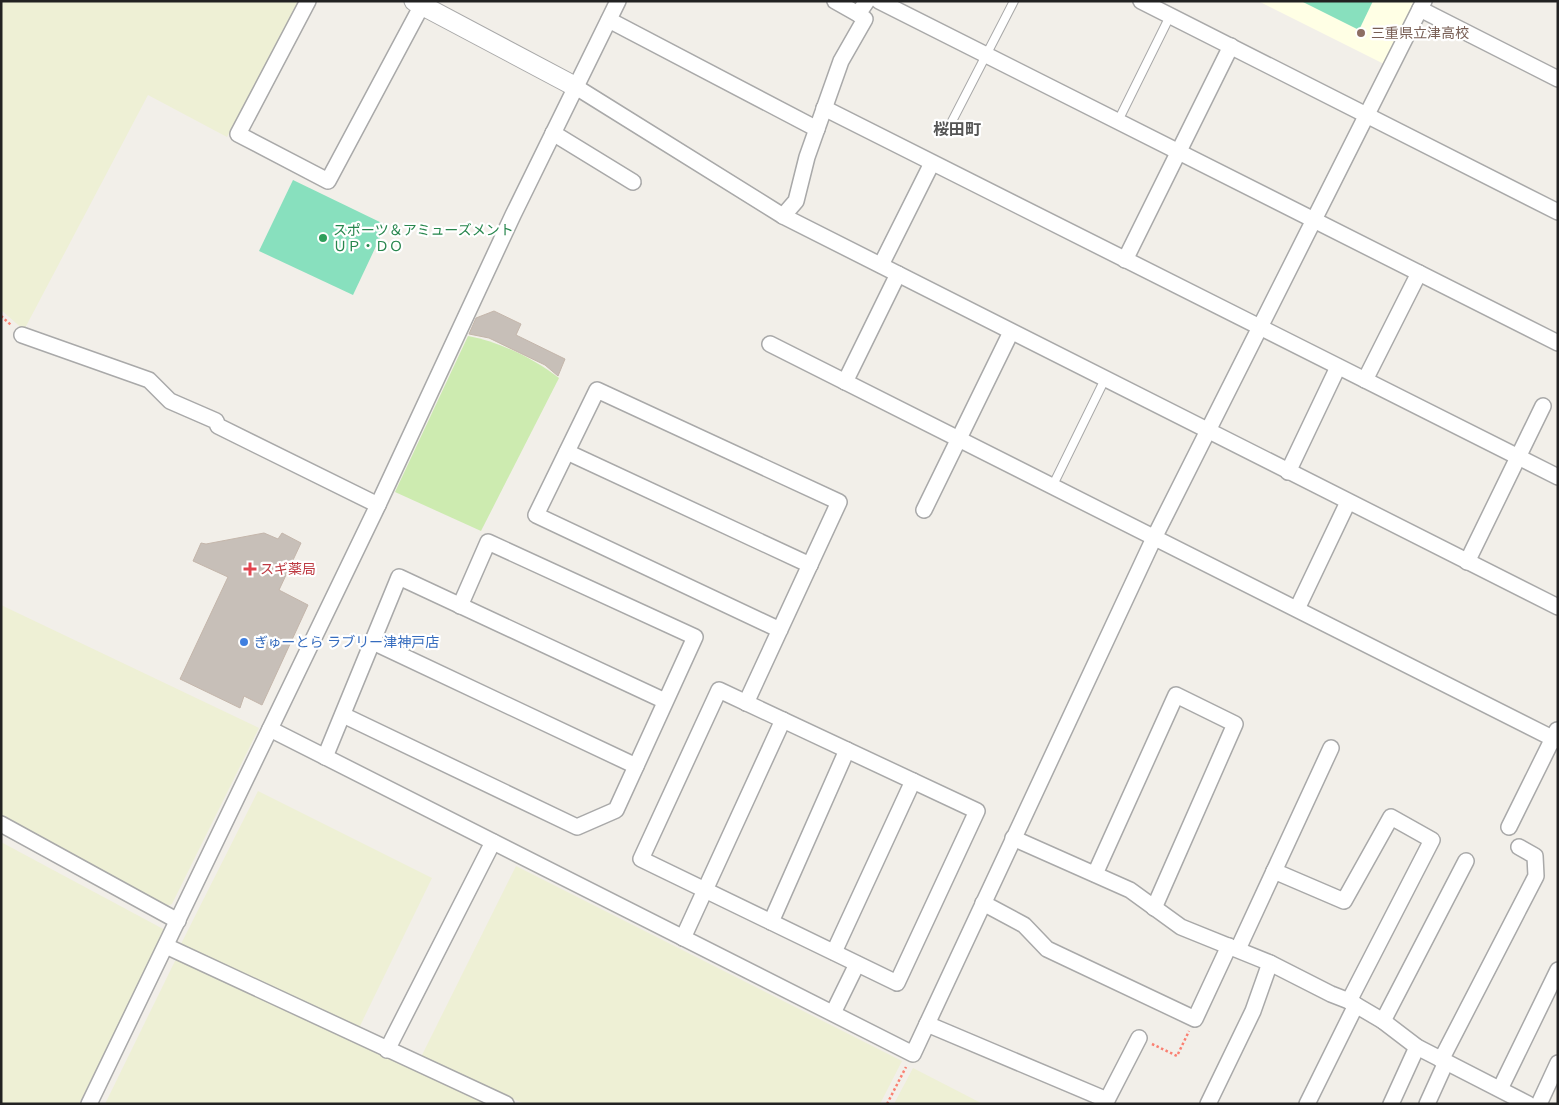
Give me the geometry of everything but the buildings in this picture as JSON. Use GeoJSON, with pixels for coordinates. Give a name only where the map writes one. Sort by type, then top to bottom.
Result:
{"type":"FeatureCollection","features":[{"type":"Feature","properties":{"kind":"street"},"geometry":{"type":"LineString","coordinates":[[308,1],[238,134],[328,181],[429,5],[576,87],[783,216],[1558,608]]}},
{"type":"Feature","properties":{"kind":"street"},"geometry":{"type":"LineString","coordinates":[[90,1104],[378,505],[553,133],[618,1]]}},
{"type":"Feature","properties":{"kind":"street"},"geometry":{"type":"LineString","coordinates":[[783,216],[796,201],[817,129],[841,62],[865,19],[835,1]]}},
{"type":"Feature","properties":{"kind":"street"},"geometry":{"type":"LineString","coordinates":[[858,14],[867,1]]}},
{"type":"Feature","properties":{"kind":"street"},"geometry":{"type":"LineString","coordinates":[[879,1],[1558,343]]}},
{"type":"Feature","properties":{"kind":"street"},"geometry":{"type":"LineString","coordinates":[[1141,1],[1558,212]]}},
{"type":"Feature","properties":{"kind":"street"},"geometry":{"type":"LineString","coordinates":[[270,729],[913,1054],[1154,538],[1210,431],[1422,5],[1558,79]]}},
{"type":"Feature","properties":{"kind":"street"},"geometry":{"type":"LineString","coordinates":[[609,20],[817,129]]}},
{"type":"Feature","properties":{"kind":"street"},"geometry":{"type":"LineString","coordinates":[[1125,260],[1231,46]]}},
{"type":"Feature","properties":{"kind":"street"},"geometry":{"type":"LineString","coordinates":[[824,108],[1558,477]]}},
{"type":"Feature","properties":{"kind":"street"},"geometry":{"type":"LineString","coordinates":[[553,133],[633,182]]}},
{"type":"Feature","properties":{"kind":"street"},"geometry":{"type":"LineString","coordinates":[[881,265],[932,163]]}},
{"type":"Feature","properties":{"kind":"street"},"geometry":{"type":"LineString","coordinates":[[1365,380],[1418,272]]}},
{"type":"Feature","properties":{"kind":"street"},"geometry":{"type":"LineString","coordinates":[[845,382],[898,274]]}},
{"type":"Feature","properties":{"kind":"street"},"geometry":{"type":"LineString","coordinates":[[924,510],[1012,332]]}},
{"type":"Feature","properties":{"kind":"street"},"geometry":{"type":"LineString","coordinates":[[22,335],[149,380],[170,402],[216,421],[218,426],[378,505]]}},
{"type":"Feature","properties":{"kind":"street"},"geometry":{"type":"LineString","coordinates":[[770,344],[1297,610],[1556,736],[1509,827]]}},
{"type":"Feature","properties":{"kind":"street"},"geometry":{"type":"LineString","coordinates":[[1288,472],[1338,367]]}},
{"type":"Feature","properties":{"kind":"street"},"geometry":{"type":"LineString","coordinates":[[746,703],[780,630],[839,502],[597,390],[536,515],[780,630]]}},
{"type":"Feature","properties":{"kind":"street"},"geometry":{"type":"LineString","coordinates":[[1467,562],[1543,406]]}},
{"type":"Feature","properties":{"kind":"street"},"geometry":{"type":"LineString","coordinates":[[567,452],[810,565]]}},
{"type":"Feature","properties":{"kind":"street"},"geometry":{"type":"LineString","coordinates":[[1297,610],[1348,502]]}},
{"type":"Feature","properties":{"kind":"street"},"geometry":{"type":"LineString","coordinates":[[343,715],[577,827],[616,810],[695,637],[488,542],[460,606]]}},
{"type":"Feature","properties":{"kind":"street"},"geometry":{"type":"LineString","coordinates":[[325,756],[400,577],[665,701]]}},
{"type":"Feature","properties":{"kind":"street"},"geometry":{"type":"LineString","coordinates":[[373,642],[636,766]]}},
{"type":"Feature","properties":{"kind":"street"},"geometry":{"type":"LineString","coordinates":[[718,690],[782,720],[978,811],[897,983],[641,859],[718,690]]}},
{"type":"Feature","properties":{"kind":"street"},"geometry":{"type":"LineString","coordinates":[[1095,874],[1176,695],[1235,724],[1154,908]]}},
{"type":"Feature","properties":{"kind":"street"},"geometry":{"type":"LineString","coordinates":[[683,938],[782,720]]}},
{"type":"Feature","properties":{"kind":"street"},"geometry":{"type":"LineString","coordinates":[[983,903],[1024,925],[1047,949],[1195,1019],[1274,871],[1331,748]]}},
{"type":"Feature","properties":{"kind":"street"},"geometry":{"type":"LineString","coordinates":[[770,922],[847,750]]}},
{"type":"Feature","properties":{"kind":"street"},"geometry":{"type":"LineString","coordinates":[[834,952],[913,781]]}},
{"type":"Feature","properties":{"kind":"street"},"geometry":{"type":"LineString","coordinates":[[1274,871],[1344,901],[1390,817],[1432,840],[1352,1003],[1307,1104]]}},
{"type":"Feature","properties":{"kind":"street"},"geometry":{"type":"LineString","coordinates":[[1,824],[178,921]]}},
{"type":"Feature","properties":{"kind":"street"},"geometry":{"type":"LineString","coordinates":[[1014,838],[1130,890],[1181,927],[1270,963],[1352,1003],[1382,1021],[1416,1047],[1528,1104]]}},
{"type":"Feature","properties":{"kind":"street"},"geometry":{"type":"LineString","coordinates":[[387,1050],[493,842]]}},
{"type":"Feature","properties":{"kind":"street"},"geometry":{"type":"LineString","coordinates":[[1427,1104],[1443,1061],[1536,876],[1535,856],[1519,847]]}},
{"type":"Feature","properties":{"kind":"street"},"geometry":{"type":"LineString","coordinates":[[1382,1021],[1466,861]]}},
{"type":"Feature","properties":{"kind":"street"},"geometry":{"type":"LineString","coordinates":[[166,946],[506,1104]]}},
{"type":"Feature","properties":{"kind":"street"},"geometry":{"type":"LineString","coordinates":[[1208,1104],[1253,1011],[1270,963]]}},
{"type":"Feature","properties":{"kind":"street"},"geometry":{"type":"LineString","coordinates":[[833,1013],[857,964]]}},
{"type":"Feature","properties":{"kind":"street"},"geometry":{"type":"LineString","coordinates":[[1500,1089],[1558,970]]}},
{"type":"Feature","properties":{"kind":"street"},"geometry":{"type":"LineString","coordinates":[[927,1024],[1106,1102],[1139,1038]]}},
{"type":"Feature","properties":{"kind":"street"},"geometry":{"type":"LineString","coordinates":[[1391,1104],[1416,1047]]}},
{"type":"Feature","properties":{"kind":"street"},"geometry":{"type":"LineString","coordinates":[[1539,1104],[1558,1063]]}},
{"type":"Feature","properties":{"kind":"lane"},"geometry":{"type":"LineString","coordinates":[[948,129],[1014,1]]}},
{"type":"Feature","properties":{"kind":"lane"},"geometry":{"type":"LineString","coordinates":[[1118,121],[1170,16]]}},
{"type":"Feature","properties":{"kind":"lane"},"geometry":{"type":"LineString","coordinates":[[1052,487],[1105,379]]}},
{"type":"Feature","properties":{"kind":"path"},"geometry":{"type":"LineString","coordinates":[[1139,1038],[1177,1056],[1195,1019]]}},
{"type":"Feature","properties":{"kind":"path"},"geometry":{"type":"LineString","coordinates":[[887,1104],[913,1054]]}},
{"type":"Feature","properties":{"kind":"shaded area"},"geometry":{"type":"Polygon","coordinates":[[[1,1],[299,1],[227,137],[148,95],[24,330],[1,310],[1,1]]]}},
{"type":"Feature","properties":{"kind":"shaded area","name":"三重県立津高校"},"geometry":{"type":"Polygon","coordinates":[[[1258,1],[1416,1],[1384,64],[1258,1]]]}},
{"type":"Feature","properties":{"kind":"shaded area"},"geometry":{"type":"Polygon","coordinates":[[[1,605],[259,728],[172,904],[167,906],[1,815],[1,605]]]}},
{"type":"Feature","properties":{"kind":"shaded area"},"geometry":{"type":"Polygon","coordinates":[[[258,791],[432,878],[358,1030],[181,944],[258,791]]]}},
{"type":"Feature","properties":{"kind":"shaded area"},"geometry":{"type":"Polygon","coordinates":[[[1,842],[165,930],[79,1104],[1,1104],[1,842]]]}},
{"type":"Feature","properties":{"kind":"shaded area"},"geometry":{"type":"Polygon","coordinates":[[[516,866],[902,1061],[880,1104],[525,1104],[420,1059],[516,866]]]}},
{"type":"Feature","properties":{"kind":"shaded area"},"geometry":{"type":"Polygon","coordinates":[[[175,961],[183,961],[493,1104],[105,1104],[175,961]]]}},
{"type":"Feature","properties":{"kind":"shaded area"},"geometry":{"type":"Polygon","coordinates":[[[913,1068],[983,1104],[894,1104],[913,1068]]]}},
{"type":"Feature","properties":{"kind":"green space"},"geometry":{"type":"Polygon","coordinates":[[[1301,1],[1373,1],[1359,30],[1301,1]]]}},
{"type":"Feature","properties":{"kind":"green space","name":"スポーツ＆アミューズメント ＵＰ・ＤＯ"},"geometry":{"type":"Polygon","coordinates":[[[293,180],[386,225],[353,295],[259,251],[293,180]]]}},
{"type":"Feature","properties":{"kind":"green space"},"geometry":{"type":"Polygon","coordinates":[[[468,336],[492,342],[516,352],[559,378],[481,531],[395,492],[468,336]]]}},
{"type":"Feature","properties":{"kind":"place","name":"三重県立津高校"},"geometry":{"type":"Point","coordinates":[1361,33]}},
{"type":"Feature","properties":{"kind":"place","name":"スポーツ＆アミューズメント ＵＰ・ＤＯ"},"geometry":{"type":"Point","coordinates":[323,238]}},
{"type":"Feature","properties":{"kind":"place","name":"スギ薬局"},"geometry":{"type":"Point","coordinates":[250,569]}},
{"type":"Feature","properties":{"kind":"place","name":"ぎゅーとら ラブリー津神戸店"},"geometry":{"type":"Point","coordinates":[244,642]}},
{"type":"Feature","properties":{"kind":"district","name":"桜田町"},"geometry":{"type":"Point","coordinates":[957,129]}}]}
